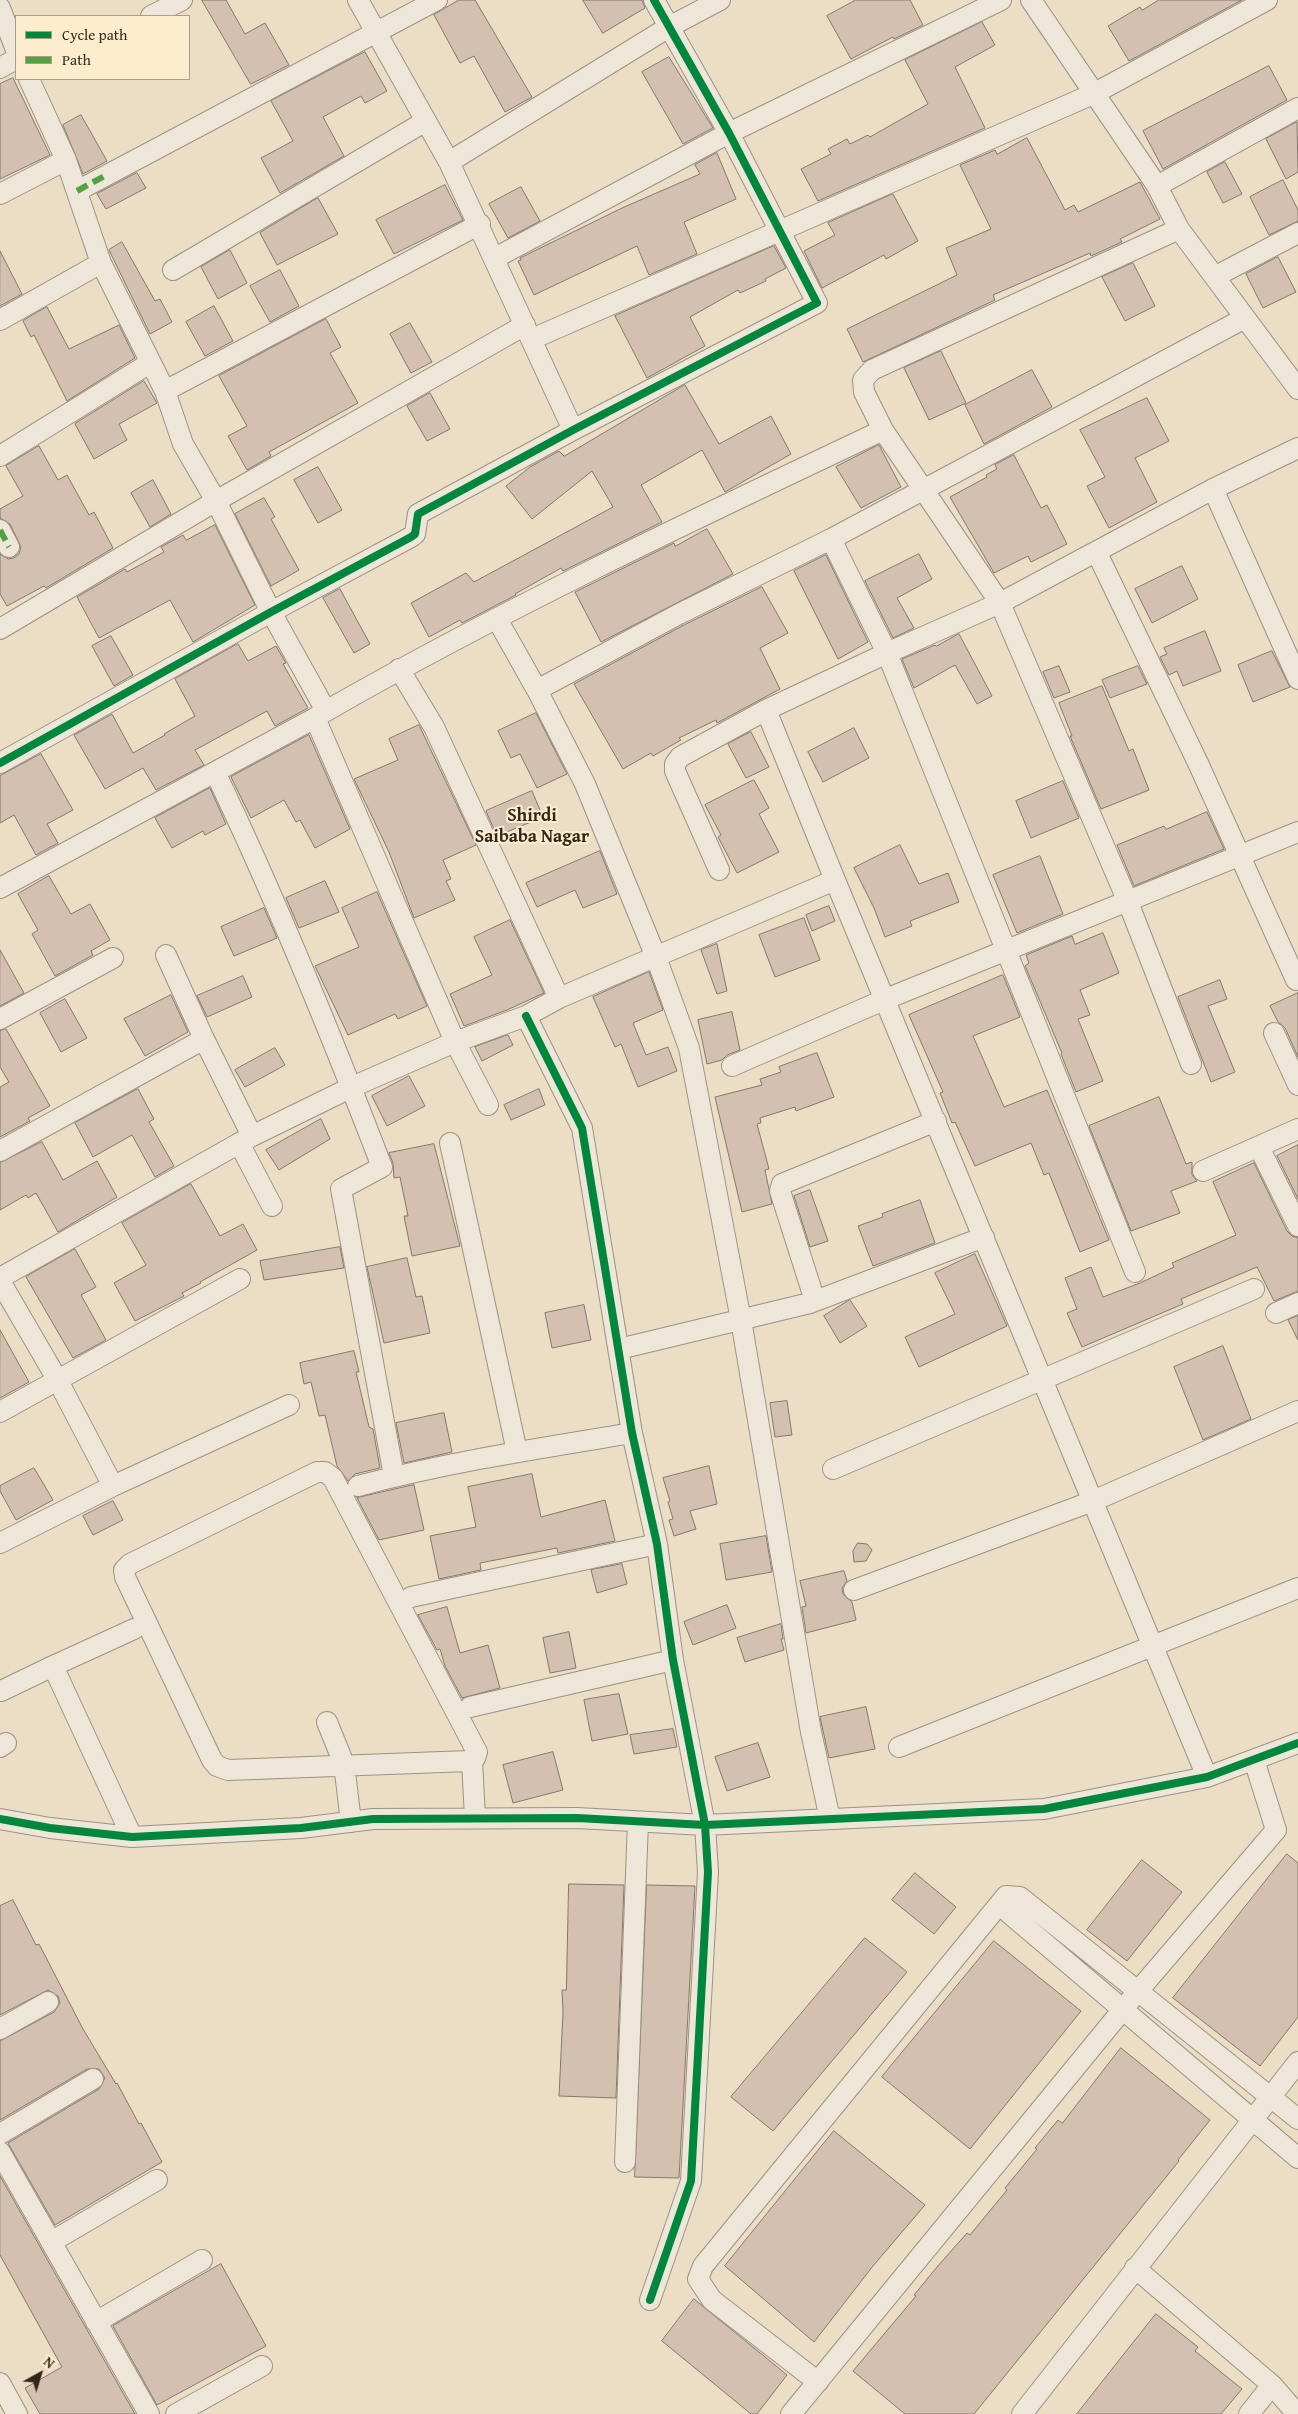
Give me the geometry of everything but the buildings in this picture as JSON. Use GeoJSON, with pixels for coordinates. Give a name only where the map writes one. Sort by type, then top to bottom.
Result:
{"type":"FeatureCollection","features":[{"type":"Feature","properties":{"kind":"street"},"geometry":{"type":"LineString","coordinates":[[153,15],[182,0]]}},
{"type":"Feature","properties":{"kind":"street"},"geometry":{"type":"LineString","coordinates":[[358,0],[449,162],[480,224],[573,430]]}},
{"type":"Feature","properties":{"kind":"street"},"geometry":{"type":"LineString","coordinates":[[77,191],[437,0]]}},
{"type":"Feature","properties":{"kind":"street"},"geometry":{"type":"LineString","coordinates":[[0,763],[271,612],[411,537],[415,534],[418,514],[573,430],[817,303],[729,133],[654,0]]}},
{"type":"Feature","properties":{"kind":"street"},"geometry":{"type":"LineString","coordinates":[[449,162],[669,28],[720,0]]}},
{"type":"Feature","properties":{"kind":"street"},"geometry":{"type":"LineString","coordinates":[[495,258],[729,133],[1001,0]]}},
{"type":"Feature","properties":{"kind":"street"},"geometry":{"type":"LineString","coordinates":[[1031,0],[1157,186],[1178,229],[1216,276],[1298,389]]}},
{"type":"Feature","properties":{"kind":"street"},"geometry":{"type":"LineString","coordinates":[[0,629],[216,501],[529,332],[779,230],[1093,94],[1267,0]]}},
{"type":"Feature","properties":{"kind":"street"},"geometry":{"type":"LineString","coordinates":[[0,8],[15,47]]}},
{"type":"Feature","properties":{"kind":"street"},"geometry":{"type":"LineString","coordinates":[[0,68],[15,60]]}},
{"type":"Feature","properties":{"kind":"street"},"geometry":{"type":"LineString","coordinates":[[29,80],[66,160],[101,263],[165,391],[184,444],[216,501],[320,714],[455,1042],[488,1105]]}},
{"type":"Feature","properties":{"kind":"street"},"geometry":{"type":"LineString","coordinates":[[1157,186],[1298,108]]}},
{"type":"Feature","properties":{"kind":"street"},"geometry":{"type":"LineString","coordinates":[[172,270],[426,121]]}},
{"type":"Feature","properties":{"kind":"street"},"geometry":{"type":"LineString","coordinates":[[0,194],[66,160]]}},
{"type":"Feature","properties":{"kind":"street"},"geometry":{"type":"LineString","coordinates":[[165,391],[480,224]]}},
{"type":"Feature","properties":{"kind":"street"},"geometry":{"type":"LineString","coordinates":[[1178,229],[872,370],[863,380],[864,392],[883,430],[1000,603],[1128,902],[1191,1064]]}},
{"type":"Feature","properties":{"kind":"street"},"geometry":{"type":"LineString","coordinates":[[1216,276],[1298,233]]}},
{"type":"Feature","properties":{"kind":"street"},"geometry":{"type":"LineString","coordinates":[[0,320],[101,263]]}},
{"type":"Feature","properties":{"kind":"street"},"geometry":{"type":"LineString","coordinates":[[538,690],[679,614],[831,539],[1245,318]]}},
{"type":"Feature","properties":{"kind":"street"},"geometry":{"type":"LineString","coordinates":[[0,456],[150,363]]}},
{"type":"Feature","properties":{"kind":"street"},"geometry":{"type":"LineString","coordinates":[[0,888],[215,772],[399,669],[644,544],[883,430]]}},
{"type":"Feature","properties":{"kind":"street"},"geometry":{"type":"LineString","coordinates":[[719,870],[675,772],[675,764],[680,757],[766,710],[887,653],[1000,603],[1213,489],[1298,448]]}},
{"type":"Feature","properties":{"kind":"street"},"geometry":{"type":"LineString","coordinates":[[1213,489],[1298,679]]}},
{"type":"Feature","properties":{"kind":"street"},"geometry":{"type":"LineString","coordinates":[[831,539],[887,653],[1134,1272]]}},
{"type":"Feature","properties":{"kind":"street"},"geometry":{"type":"LineString","coordinates":[[1097,552],[1296,980]]}},
{"type":"Feature","properties":{"kind":"street"},"geometry":{"type":"LineString","coordinates":[[496,619],[538,690],[585,784],[656,957],[689,1048],[742,1320],[810,1722],[830,1819]]}},
{"type":"Feature","properties":{"kind":"street"},"geometry":{"type":"LineString","coordinates":[[399,669],[434,727],[560,998]]}},
{"type":"Feature","properties":{"kind":"street"},"geometry":{"type":"LineString","coordinates":[[766,710],[834,880],[886,999],[1207,1776]]}},
{"type":"Feature","properties":{"kind":"street"},"geometry":{"type":"LineString","coordinates":[[215,772],[259,864],[352,1087],[382,1167],[341,1188],[394,1476]]}},
{"type":"Feature","properties":{"kind":"street"},"geometry":{"type":"LineString","coordinates":[[732,1066],[886,999],[1298,832]]}},
{"type":"Feature","properties":{"kind":"street"},"geometry":{"type":"LineString","coordinates":[[113,1486],[57,1380],[0,1280],[245,1140],[352,1087],[455,1042],[526,1016],[560,998],[834,880]]}},
{"type":"Feature","properties":{"kind":"street"},"geometry":{"type":"LineString","coordinates":[[166,955],[204,1039],[272,1206]]}},
{"type":"Feature","properties":{"kind":"street"},"geometry":{"type":"LineString","coordinates":[[0,1019],[113,958]]}},
{"type":"Feature","properties":{"kind":"street"},"geometry":{"type":"LineString","coordinates":[[526,1016],[582,1128],[632,1433],[657,1544],[673,1660],[705,1825],[708,1872],[691,2181],[650,2300]]}},
{"type":"Feature","properties":{"kind":"street"},"geometry":{"type":"LineString","coordinates":[[1274,1033],[1298,1085]]}},
{"type":"Feature","properties":{"kind":"street"},"geometry":{"type":"LineString","coordinates":[[0,1151],[204,1039]]}},
{"type":"Feature","properties":{"kind":"street"},"geometry":{"type":"LineString","coordinates":[[814,1301],[780,1191],[782,1184],[936,1121]]}},
{"type":"Feature","properties":{"kind":"street"},"geometry":{"type":"LineString","coordinates":[[1203,1171],[1298,1129]]}},
{"type":"Feature","properties":{"kind":"street"},"geometry":{"type":"LineString","coordinates":[[450,1143],[517,1452]]}},
{"type":"Feature","properties":{"kind":"street"},"geometry":{"type":"LineString","coordinates":[[1259,1147],[1298,1226]]}},
{"type":"Feature","properties":{"kind":"street"},"geometry":{"type":"LineString","coordinates":[[619,1348],[742,1320],[814,1301],[984,1237]]}},
{"type":"Feature","properties":{"kind":"street"},"geometry":{"type":"LineString","coordinates":[[0,1412],[240,1279]]}},
{"type":"Feature","properties":{"kind":"street"},"geometry":{"type":"LineString","coordinates":[[833,1469],[1254,1289]]}},
{"type":"Feature","properties":{"kind":"street"},"geometry":{"type":"LineString","coordinates":[[1276,1313],[1298,1303]]}},
{"type":"Feature","properties":{"kind":"street"},"geometry":{"type":"LineString","coordinates":[[0,1542],[113,1486],[289,1405]]}},
{"type":"Feature","properties":{"kind":"street"},"geometry":{"type":"LineString","coordinates":[[854,1590],[1093,1500],[1298,1411]]}},
{"type":"Feature","properties":{"kind":"street"},"geometry":{"type":"LineString","coordinates":[[358,1486],[394,1476],[517,1452],[632,1433]]}},
{"type":"Feature","properties":{"kind":"street"},"geometry":{"type":"LineString","coordinates":[[317,1472],[325,1472],[332,1478],[477,1752],[477,1756],[472,1760],[344,1764],[228,1770],[217,1766],[208,1751],[133,1594],[124,1570],[130,1564],[317,1472]]}},
{"type":"Feature","properties":{"kind":"street"},"geometry":{"type":"LineString","coordinates":[[411,1597],[657,1544]]}},
{"type":"Feature","properties":{"kind":"street"},"geometry":{"type":"LineString","coordinates":[[899,1747],[1298,1588]]}},
{"type":"Feature","properties":{"kind":"street"},"geometry":{"type":"LineString","coordinates":[[1,1691],[134,1629]]}},
{"type":"Feature","properties":{"kind":"street"},"geometry":{"type":"LineString","coordinates":[[470,1707],[673,1660]]}},
{"type":"Feature","properties":{"kind":"street"},"geometry":{"type":"LineString","coordinates":[[54,1666],[132,1837]]}},
{"type":"Feature","properties":{"kind":"street"},"geometry":{"type":"LineString","coordinates":[[327,1722],[344,1764],[351,1822]]}},
{"type":"Feature","properties":{"kind":"street"},"geometry":{"type":"LineString","coordinates":[[0,1819],[50,1828],[132,1837],[301,1828],[373,1819],[577,1818],[705,1825],[1044,1809],[1207,1776],[1298,1743]]}},
{"type":"Feature","properties":{"kind":"street"},"geometry":{"type":"LineString","coordinates":[[472,1760],[475,1818]]}},
{"type":"Feature","properties":{"kind":"street"},"geometry":{"type":"LineString","coordinates":[[791,2414],[1138,1991],[1276,1830],[1254,1760]]}},
{"type":"Feature","properties":{"kind":"street"},"geometry":{"type":"LineString","coordinates":[[625,2162],[638,1822]]}},
{"type":"Feature","properties":{"kind":"street"},"geometry":{"type":"LineString","coordinates":[[1006,1896],[1020,1896],[1298,2119]]}},
{"type":"Feature","properties":{"kind":"street"},"geometry":{"type":"LineString","coordinates":[[1006,1896],[1009,1913],[1298,2158]]}},
{"type":"Feature","properties":{"kind":"street"},"geometry":{"type":"LineString","coordinates":[[818,2382],[712,2300],[698,2279],[702,2266],[1006,1896]]}},
{"type":"Feature","properties":{"kind":"street"},"geometry":{"type":"LineString","coordinates":[[0,2029],[48,2002]]}},
{"type":"Feature","properties":{"kind":"street"},"geometry":{"type":"LineString","coordinates":[[1022,2414],[1269,2095],[1298,2062]]}},
{"type":"Feature","properties":{"kind":"street"},"geometry":{"type":"LineString","coordinates":[[0,2134],[93,2078]]}},
{"type":"Feature","properties":{"kind":"street"},"geometry":{"type":"LineString","coordinates":[[0,2152],[149,2414]]}},
{"type":"Feature","properties":{"kind":"street"},"geometry":{"type":"LineString","coordinates":[[51,2242],[157,2180]]}},
{"type":"Feature","properties":{"kind":"street"},"geometry":{"type":"LineString","coordinates":[[96,2322],[202,2260]]}},
{"type":"Feature","properties":{"kind":"street"},"geometry":{"type":"LineString","coordinates":[[1136,2268],[1272,2385],[1297,2414]]}},
{"type":"Feature","properties":{"kind":"street"},"geometry":{"type":"LineString","coordinates":[[176,2414],[262,2366]]}},
{"type":"Feature","properties":{"kind":"street"},"geometry":{"type":"LineString","coordinates":[[1249,2414],[1272,2385]]}},
{"type":"Feature","properties":{"kind":"street"},"geometry":{"type":"LineString","coordinates":[[1,2389],[17,2414]]}},
{"type":"Feature","properties":{"kind":"marked path"},"geometry":{"type":"LineString","coordinates":[[77,191],[108,174]]}},
{"type":"Feature","properties":{"kind":"marked path"},"geometry":{"type":"LineString","coordinates":[[0,530],[9,547]]}},
{"type":"Feature","properties":{"kind":"cycle path"},"geometry":{"type":"LineString","coordinates":[[0,763],[271,612],[411,537],[415,534],[418,514],[573,430],[817,303],[729,133],[654,0]]}},
{"type":"Feature","properties":{"kind":"cycle path"},"geometry":{"type":"LineString","coordinates":[[526,1016],[582,1128],[632,1433],[657,1544],[673,1660],[705,1825],[708,1872],[691,2181],[650,2300]]}},
{"type":"Feature","properties":{"kind":"cycle path"},"geometry":{"type":"LineString","coordinates":[[0,1819],[50,1828],[132,1837],[301,1828],[373,1819],[577,1818],[705,1825],[1044,1809],[1207,1777],[1298,1743]]}},
{"type":"Feature","properties":{"kind":"district","name":"Shirdi Saibaba Nagar"},"geometry":{"type":"Point","coordinates":[532,826]}}]}
